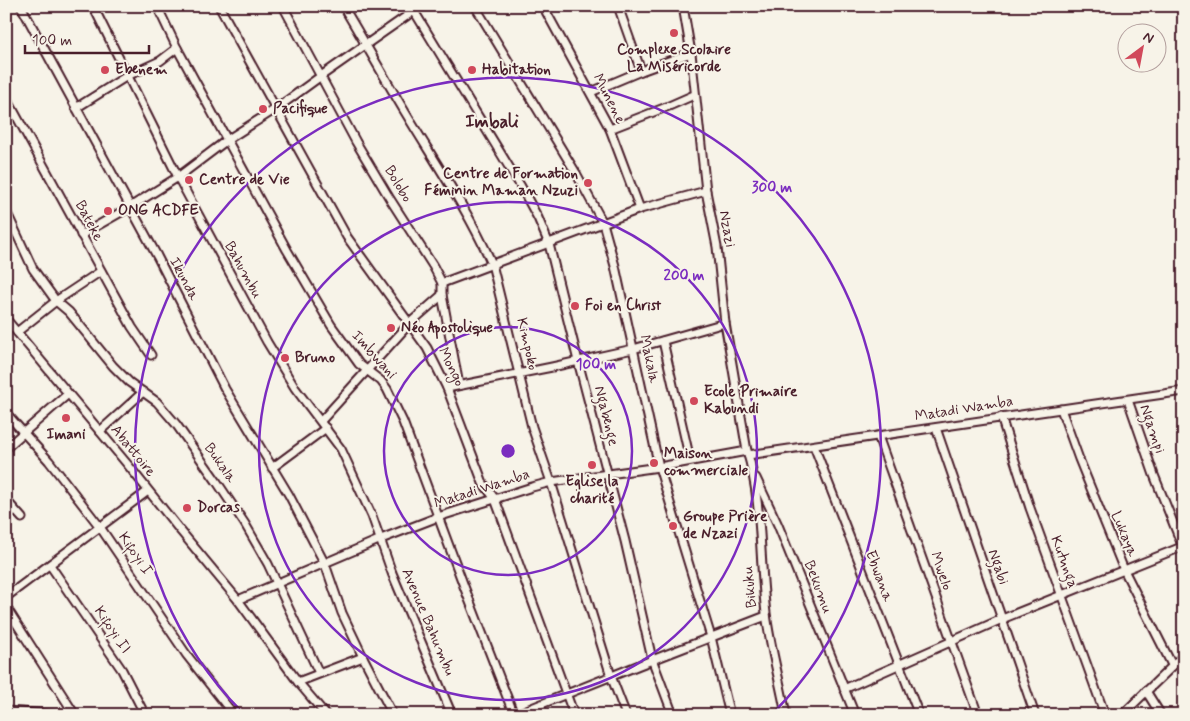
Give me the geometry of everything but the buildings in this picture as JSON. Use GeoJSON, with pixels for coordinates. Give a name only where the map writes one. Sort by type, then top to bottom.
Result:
{"type":"FeatureCollection","features":[{"type":"Feature","properties":{"kind":"street","name":"Ikunda"},"geometry":{"type":"LineString","coordinates":[[21,6],[157,256],[225,389],[289,495],[325,564],[342,613],[393,715]]}},
{"type":"Feature","properties":{"kind":"street","name":"Bahumbu"},"geometry":{"type":"LineString","coordinates":[[93,6],[178,177],[267,342],[295,388],[340,449],[364,498],[381,539]]}},
{"type":"Feature","properties":{"kind":"street","name":"Imbwani"},"geometry":{"type":"LineString","coordinates":[[157,6],[177,48],[227,140],[331,326],[359,364],[381,381],[387,389],[403,422],[514,715]]}},
{"type":"Feature","properties":{"kind":"street","name":"Mongo"},"geometry":{"type":"LineString","coordinates":[[219,6],[347,237],[427,348],[447,388],[483,483],[494,499],[574,715]]}},
{"type":"Feature","properties":{"kind":"street","name":"Bolobo"},"geometry":{"type":"LineString","coordinates":[[284,6],[385,191],[442,283],[442,295],[459,384]]}},
{"type":"Feature","properties":{"kind":"street","name":"Kimpoko"},"geometry":{"type":"LineString","coordinates":[[343,6],[405,112],[451,184],[483,243],[492,264],[532,427],[611,676],[626,715]]}},
{"type":"Feature","properties":{"kind":"street"},"geometry":{"type":"LineString","coordinates":[[81,235],[130,208],[178,177],[227,140],[277,108],[413,9],[421,6]]}},
{"type":"Feature","properties":{"kind":"street","name":"Makala"},"geometry":{"type":"LineString","coordinates":[[475,6],[581,180],[603,223],[615,266],[660,467],[710,637],[730,715]]}},
{"type":"Feature","properties":{"kind":"street","name":"Munene"},"geometry":{"type":"LineString","coordinates":[[543,6],[610,128],[640,209]]}},
{"type":"Feature","properties":{"kind":"street"},"geometry":{"type":"LineString","coordinates":[[618,6],[641,71]]}},
{"type":"Feature","properties":{"kind":"street","name":"Nzazi"},"geometry":{"type":"LineString","coordinates":[[683,6],[706,191],[717,247],[725,323],[748,453]]}},
{"type":"Feature","properties":{"kind":"street","name":"Ngabenge"},"geometry":{"type":"LineString","coordinates":[[413,9],[520,185],[538,218],[549,244],[627,549],[652,659],[673,715]]}},
{"type":"Feature","properties":{"kind":"street"},"geometry":{"type":"LineString","coordinates":[[76,108],[127,76],[160,61],[177,48]]}},
{"type":"Feature","properties":{"kind":"street"},"geometry":{"type":"LineString","coordinates":[[591,92],[690,53]]}},
{"type":"Feature","properties":{"kind":"street"},"geometry":{"type":"LineString","coordinates":[[610,128],[694,95]]}},
{"type":"Feature","properties":{"kind":"street","name":"Bateke"},"geometry":{"type":"LineString","coordinates":[[6,97],[132,327],[151,355]]}},
{"type":"Feature","properties":{"kind":"street"},"geometry":{"type":"LineString","coordinates":[[442,283],[640,209],[706,191]]}},
{"type":"Feature","properties":{"kind":"street"},"geometry":{"type":"LineString","coordinates":[[6,211],[33,269],[56,301]]}},
{"type":"Feature","properties":{"kind":"street"},"geometry":{"type":"LineString","coordinates":[[17,332],[56,301],[101,271]]}},
{"type":"Feature","properties":{"kind":"street"},"geometry":{"type":"LineString","coordinates":[[320,421],[350,388],[368,372],[410,323],[442,295]]}},
{"type":"Feature","properties":{"kind":"street","name":"Bukala"},"geometry":{"type":"LineString","coordinates":[[56,301],[69,312],[113,366],[129,382],[157,402],[176,424],[245,524],[268,564],[319,673]]}},
{"type":"Feature","properties":{"kind":"street","name":"Abattoire"},"geometry":{"type":"LineString","coordinates":[[6,320],[100,431],[238,600],[298,682],[326,715]]}},
{"type":"Feature","properties":{"kind":"street"},"geometry":{"type":"LineString","coordinates":[[447,388],[633,349],[725,323]]}},
{"type":"Feature","properties":{"kind":"street"},"geometry":{"type":"LineString","coordinates":[[663,341],[690,460]]}},
{"type":"Feature","properties":{"kind":"street","name":"Matadi Wamba"},"geometry":{"type":"LineString","coordinates":[[238,600],[381,539],[438,517],[551,482],[660,467],[690,460],[814,446],[1184,391]]}},
{"type":"Feature","properties":{"kind":"street"},"geometry":{"type":"LineString","coordinates":[[100,431],[143,392]]}},
{"type":"Feature","properties":{"kind":"street"},"geometry":{"type":"LineString","coordinates":[[6,448],[68,394]]}},
{"type":"Feature","properties":{"kind":"street","name":"Ngampi"},"geometry":{"type":"LineString","coordinates":[[1128,400],[1154,475],[1183,548]]}},
{"type":"Feature","properties":{"kind":"street","name":"Lukaya"},"geometry":{"type":"LineString","coordinates":[[1061,409],[1079,460],[1124,570],[1172,665]]}},
{"type":"Feature","properties":{"kind":"street","name":"Kifoyi I"},"geometry":{"type":"LineString","coordinates":[[6,413],[49,462],[100,527],[186,654],[234,715]]}},
{"type":"Feature","properties":{"kind":"street","name":"Kutunga"},"geometry":{"type":"LineString","coordinates":[[1001,417],[1030,508],[1105,715]]}},
{"type":"Feature","properties":{"kind":"street"},"geometry":{"type":"LineString","coordinates":[[272,468],[326,428]]}},
{"type":"Feature","properties":{"kind":"street","name":"Ngabi"},"geometry":{"type":"LineString","coordinates":[[936,428],[1035,715]]}},
{"type":"Feature","properties":{"kind":"street","name":"Mwelo"},"geometry":{"type":"LineString","coordinates":[[878,436],[978,715]]}},
{"type":"Feature","properties":{"kind":"street","name":"Ebwana"},"geometry":{"type":"LineString","coordinates":[[814,446],[919,715]]}},
{"type":"Feature","properties":{"kind":"street","name":"Bikuku"},"geometry":{"type":"LineString","coordinates":[[748,453],[753,471],[758,505],[760,557],[766,616],[786,715]]}},
{"type":"Feature","properties":{"kind":"street","name":"Bekumu"},"geometry":{"type":"LineString","coordinates":[[753,471],[778,525],[855,715]]}},
{"type":"Feature","properties":{"kind":"street"},"geometry":{"type":"LineString","coordinates":[[6,597],[148,491]]}},
{"type":"Feature","properties":{"kind":"street"},"geometry":{"type":"LineString","coordinates":[[6,500],[22,518]]}},
{"type":"Feature","properties":{"kind":"street","name":"Avenue Bahumbu"},"geometry":{"type":"LineString","coordinates":[[381,539],[392,573],[452,715]]}},
{"type":"Feature","properties":{"kind":"street"},"geometry":{"type":"LineString","coordinates":[[844,689],[1061,594],[1183,548]]}},
{"type":"Feature","properties":{"kind":"street","name":"Kifoyi II"},"geometry":{"type":"LineString","coordinates":[[50,564],[122,670],[145,715]]}},
{"type":"Feature","properties":{"kind":"street"},"geometry":{"type":"LineString","coordinates":[[6,607],[75,715]]}},
{"type":"Feature","properties":{"kind":"street"},"geometry":{"type":"LineString","coordinates":[[514,715],[652,659],[766,616]]}},
{"type":"Feature","properties":{"kind":"street"},"geometry":{"type":"LineString","coordinates":[[1122,715],[1184,655]]}},
{"type":"Feature","properties":{"kind":"street"},"geometry":{"type":"LineString","coordinates":[[298,682],[363,657]]}},
{"type":"Feature","properties":{"kind":"street"},"geometry":{"type":"LineString","coordinates":[[1146,691],[1161,715]]}},
{"type":"Feature","properties":{"kind":"street"},"geometry":{"type":"LineString","coordinates":[[7,710],[62,715]]}},
{"type":"Feature","properties":{"kind":"place","name":"Complexe Scolaire La Miséricorde"},"geometry":{"type":"Point","coordinates":[674,33]}},
{"type":"Feature","properties":{"kind":"place","name":"Ebenem"},"geometry":{"type":"Point","coordinates":[105,70]}},
{"type":"Feature","properties":{"kind":"place","name":"Habitation"},"geometry":{"type":"Point","coordinates":[472,70]}},
{"type":"Feature","properties":{"kind":"place","name":"Pacifique"},"geometry":{"type":"Point","coordinates":[263,109]}},
{"type":"Feature","properties":{"kind":"place","name":"Centre de Vie"},"geometry":{"type":"Point","coordinates":[189,180]}},
{"type":"Feature","properties":{"kind":"place","name":"Centre de Formation Féminin Maman Nzuzi"},"geometry":{"type":"Point","coordinates":[588,183]}},
{"type":"Feature","properties":{"kind":"place","name":"ONG ACDFE"},"geometry":{"type":"Point","coordinates":[108,211]}},
{"type":"Feature","properties":{"kind":"place","name":"Foi en Christ"},"geometry":{"type":"Point","coordinates":[575,306]}},
{"type":"Feature","properties":{"kind":"place","name":"Néo Apostolique"},"geometry":{"type":"Point","coordinates":[391,328]}},
{"type":"Feature","properties":{"kind":"place","name":"Bruno"},"geometry":{"type":"Point","coordinates":[285,358]}},
{"type":"Feature","properties":{"kind":"place","name":"Ecole Primaire Kabundi"},"geometry":{"type":"Point","coordinates":[694,401]}},
{"type":"Feature","properties":{"kind":"place","name":"Imani"},"geometry":{"type":"Point","coordinates":[66,418]}},
{"type":"Feature","properties":{"kind":"place","name":"Maison commerciale"},"geometry":{"type":"Point","coordinates":[654,463]}},
{"type":"Feature","properties":{"kind":"place","name":"Eglise la charité"},"geometry":{"type":"Point","coordinates":[592,465]}},
{"type":"Feature","properties":{"kind":"place","name":"Dorcas"},"geometry":{"type":"Point","coordinates":[187,508]}},
{"type":"Feature","properties":{"kind":"place","name":"Groupe Prière de Nzazi"},"geometry":{"type":"Point","coordinates":[673,526]}},
{"type":"Feature","properties":{"kind":"district","name":"Imbali"},"geometry":{"type":"Point","coordinates":[492,122]}}]}
